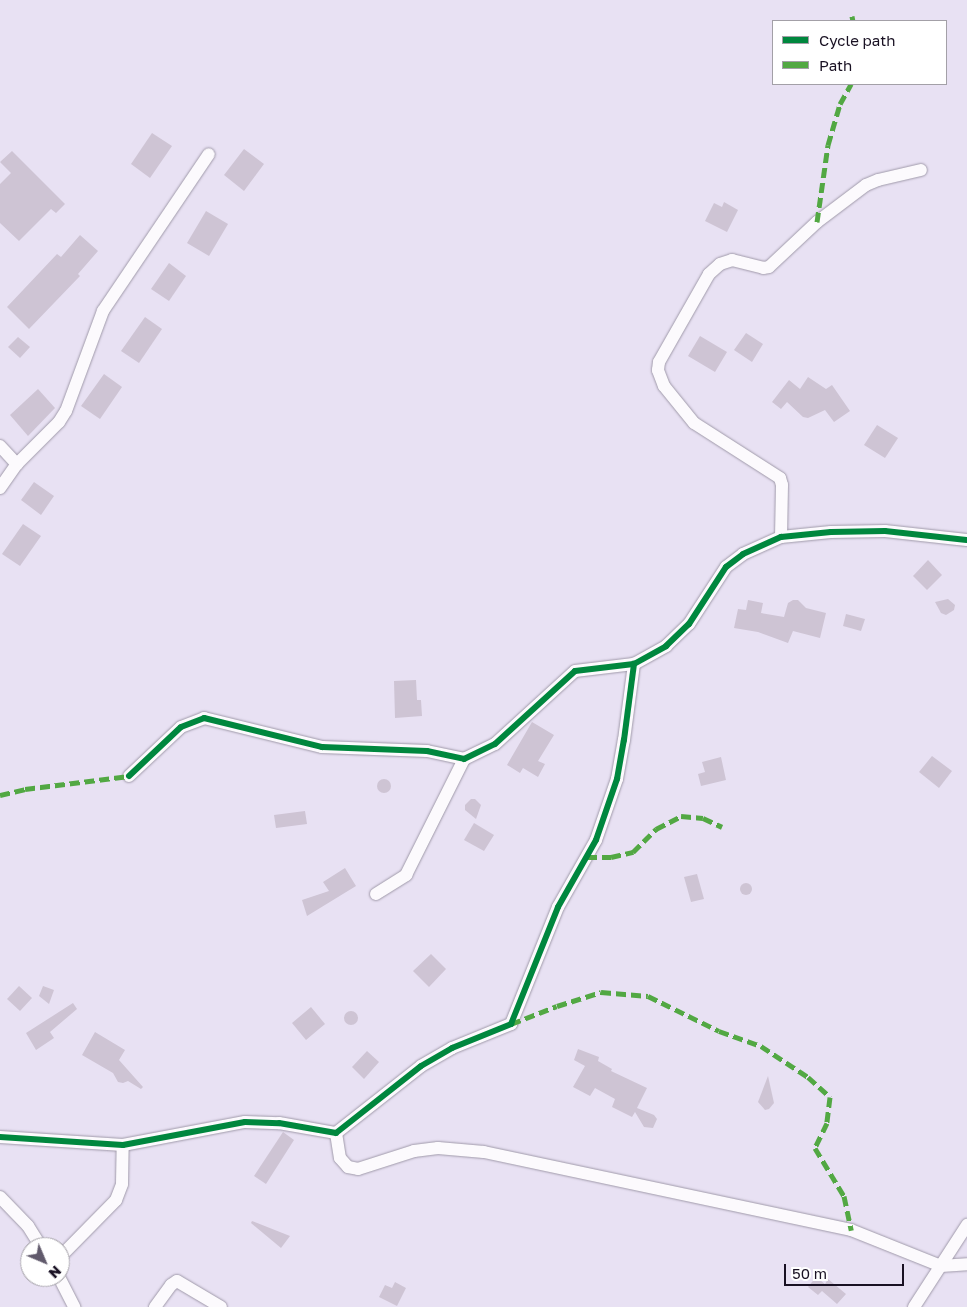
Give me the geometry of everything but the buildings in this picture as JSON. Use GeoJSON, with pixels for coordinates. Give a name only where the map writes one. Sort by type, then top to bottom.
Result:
{"type":"FeatureCollection","features":[{"type":"Feature","properties":{"kind":"street"},"geometry":{"type":"LineString","coordinates":[[0,488],[17,464],[58,422],[66,411],[103,310],[209,154]]}},
{"type":"Feature","properties":{"kind":"street"},"geometry":{"type":"LineString","coordinates":[[780,537],[782,485],[780,478],[694,423],[664,386],[658,370],[659,362],[709,274],[720,264],[732,260],[763,268],[769,267],[816,222],[866,185],[878,180],[921,170]]}},
{"type":"Feature","properties":{"kind":"street"},"geometry":{"type":"LineString","coordinates":[[0,446],[17,464]]}},
{"type":"Feature","properties":{"kind":"street"},"geometry":{"type":"LineString","coordinates":[[376,894],[406,875],[464,760],[495,744],[569,674],[580,669],[634,664],[666,646],[689,624],[726,567],[743,554],[780,537],[831,532],[885,532],[967,540]]}},
{"type":"Feature","properties":{"kind":"street"},"geometry":{"type":"LineString","coordinates":[[0,1137],[123,1145],[245,1122],[279,1123],[336,1133],[421,1066],[452,1048],[511,1024],[558,907],[596,840],[617,780],[634,664]]}},
{"type":"Feature","properties":{"kind":"street"},"geometry":{"type":"LineString","coordinates":[[129,776],[181,727],[204,718],[322,747],[427,751],[464,760]]}},
{"type":"Feature","properties":{"kind":"street"},"geometry":{"type":"LineString","coordinates":[[336,1133],[340,1158],[348,1167],[358,1169],[414,1151],[438,1148],[484,1152],[851,1230],[941,1266],[967,1264]]}},
{"type":"Feature","properties":{"kind":"street"},"geometry":{"type":"LineString","coordinates":[[70,1248],[116,1200],[122,1184],[123,1145]]}},
{"type":"Feature","properties":{"kind":"street"},"geometry":{"type":"LineString","coordinates":[[0,1197],[28,1226],[35,1237]]}},
{"type":"Feature","properties":{"kind":"street"},"geometry":{"type":"LineString","coordinates":[[914,1307],[967,1225]]}},
{"type":"Feature","properties":{"kind":"street"},"geometry":{"type":"LineString","coordinates":[[155,1307],[171,1285],[177,1281],[221,1307]]}},
{"type":"Feature","properties":{"kind":"street"},"geometry":{"type":"LineString","coordinates":[[64,1287],[74,1307]]}},
{"type":"Feature","properties":{"kind":"marked path"},"geometry":{"type":"LineString","coordinates":[[852,16],[853,20]]}},
{"type":"Feature","properties":{"kind":"marked path"},"geometry":{"type":"LineString","coordinates":[[817,222],[828,145],[840,104],[850,85]]}},
{"type":"Feature","properties":{"kind":"marked path"},"geometry":{"type":"LineString","coordinates":[[0,795],[25,789],[129,776]]}},
{"type":"Feature","properties":{"kind":"marked path"},"geometry":{"type":"LineString","coordinates":[[587,857],[611,857],[633,852],[656,829],[681,816],[703,818],[722,827]]}},
{"type":"Feature","properties":{"kind":"marked path"},"geometry":{"type":"LineString","coordinates":[[511,1024],[557,1006],[601,992],[648,996],[719,1031],[761,1046],[808,1077],[830,1097],[827,1123],[815,1148],[844,1196],[851,1230]]}},
{"type":"Feature","properties":{"kind":"cycle path"},"geometry":{"type":"LineString","coordinates":[[129,776],[181,727],[204,718],[322,747],[427,751],[464,759],[495,744],[575,671],[634,664],[666,646],[689,624],[726,567],[743,554],[781,537],[831,532],[885,531],[967,540]]}},
{"type":"Feature","properties":{"kind":"cycle path"},"geometry":{"type":"LineString","coordinates":[[0,1137],[123,1145],[245,1122],[279,1123],[336,1133],[421,1066],[452,1048],[511,1024],[558,907],[596,840],[617,779],[634,664]]}}]}
